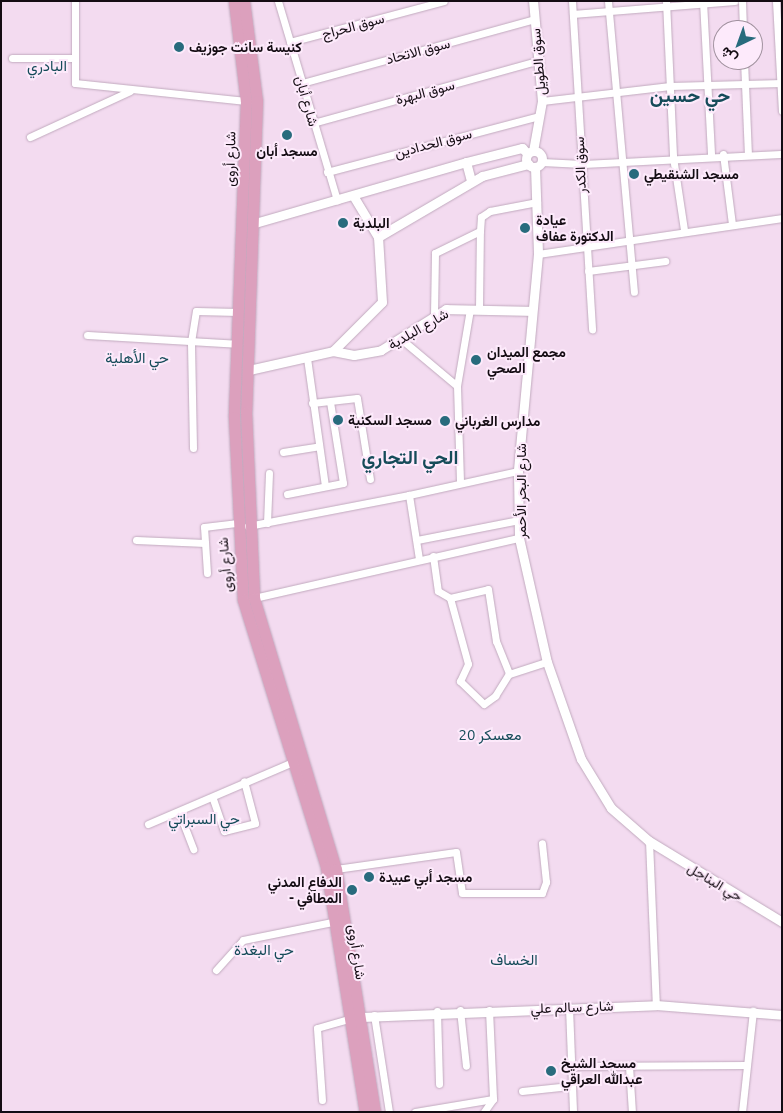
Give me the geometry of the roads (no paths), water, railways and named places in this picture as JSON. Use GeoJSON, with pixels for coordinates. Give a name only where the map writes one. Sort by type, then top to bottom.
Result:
{"type":"FeatureCollection","features":[{"type":"Feature","properties":{"kind":"main road","name":"شارع أروى"},"geometry":{"type":"LineString","coordinates":[[234,1],[252,101]]}},
{"type":"Feature","properties":{"kind":"main road","name":"شارع أروى"},"geometry":{"type":"LineString","coordinates":[[244,1],[252,101],[248,599]]}},
{"type":"Feature","properties":{"kind":"main road","name":"شارع أروى"},"geometry":{"type":"LineString","coordinates":[[250,223],[238,312],[236,523],[248,599],[336,869],[357,1018],[365,1112]]}},
{"type":"Feature","properties":{"kind":"main road"},"geometry":{"type":"LineString","coordinates":[[237,373],[249,370]]}},
{"type":"Feature","properties":{"kind":"main road","name":"شارع أروى"},"geometry":{"type":"LineString","coordinates":[[300,760],[338,921],[374,1112]]}},
{"type":"Feature","properties":{"kind":"street"},"geometry":{"type":"LineString","coordinates":[[75,1],[72,58],[75,83],[131,91],[252,101]]}},
{"type":"Feature","properties":{"kind":"street","name":"شارع أبان"},"geometry":{"type":"LineString","coordinates":[[279,1],[327,172],[337,200]]}},
{"type":"Feature","properties":{"kind":"street","name":"سوق الحراج"},"geometry":{"type":"LineString","coordinates":[[290,42],[444,1]]}},
{"type":"Feature","properties":{"kind":"street","name":"سوق الطويل"},"geometry":{"type":"LineString","coordinates":[[533,1],[542,101],[531,153],[535,165]]}},
{"type":"Feature","properties":{"kind":"street","name":"سوق الكدر"},"geometry":{"type":"LineString","coordinates":[[572,1],[592,329]]}},
{"type":"Feature","properties":{"kind":"street"},"geometry":{"type":"LineString","coordinates":[[608,1],[612,91],[632,240],[634,292]]}},
{"type":"Feature","properties":{"kind":"street"},"geometry":{"type":"LineString","coordinates":[[573,14],[609,14],[666,5],[734,1]]}},
{"type":"Feature","properties":{"kind":"street"},"geometry":{"type":"LineString","coordinates":[[742,1],[743,20]]}},
{"type":"Feature","properties":{"kind":"street"},"geometry":{"type":"LineString","coordinates":[[776,1],[782,110]]}},
{"type":"Feature","properties":{"kind":"street"},"geometry":{"type":"LineString","coordinates":[[703,2],[711,156]]}},
{"type":"Feature","properties":{"kind":"street"},"geometry":{"type":"LineString","coordinates":[[666,5],[673,157],[684,230]]}},
{"type":"Feature","properties":{"kind":"street","name":"سوق الاتحاد"},"geometry":{"type":"LineString","coordinates":[[302,83],[534,19]]}},
{"type":"Feature","properties":{"kind":"street"},"geometry":{"type":"LineString","coordinates":[[12,58],[72,58]]}},
{"type":"Feature","properties":{"kind":"street","name":"سوق البهرة"},"geometry":{"type":"LineString","coordinates":[[314,123],[538,62]]}},
{"type":"Feature","properties":{"kind":"street"},"geometry":{"type":"LineString","coordinates":[[744,70],[748,155]]}},
{"type":"Feature","properties":{"kind":"street"},"geometry":{"type":"LineString","coordinates":[[542,101],[612,91],[670,86],[781,84]]}},
{"type":"Feature","properties":{"kind":"street"},"geometry":{"type":"LineString","coordinates":[[30,136],[131,91]]}},
{"type":"Feature","properties":{"kind":"street","name":"سوق الحدادين"},"geometry":{"type":"LineString","coordinates":[[327,172],[539,116]]}},
{"type":"Feature","properties":{"kind":"street"},"geometry":{"type":"LineString","coordinates":[[250,223],[354,196],[466,162],[522,148],[531,153],[540,154],[535,165]]}},
{"type":"Feature","properties":{"kind":"street"},"geometry":{"type":"LineString","coordinates":[[378,237],[471,181],[535,165],[582,164],[620,159],[722,154],[782,154]]}},
{"type":"Feature","properties":{"kind":"street"},"geometry":{"type":"LineString","coordinates":[[722,154],[732,224]]}},
{"type":"Feature","properties":{"kind":"street"},"geometry":{"type":"LineString","coordinates":[[466,162],[471,181]]}},
{"type":"Feature","properties":{"kind":"street","name":"شارع البحر الأحمر"},"geometry":{"type":"LineString","coordinates":[[535,165],[538,254],[518,472],[519,538],[547,662],[582,759],[611,808],[649,841]]}},
{"type":"Feature","properties":{"kind":"street"},"geometry":{"type":"LineString","coordinates":[[333,351],[382,302],[378,237],[354,196]]}},
{"type":"Feature","properties":{"kind":"street"},"geometry":{"type":"LineString","coordinates":[[460,482],[457,386],[475,309],[481,217],[490,211],[537,202]]}},
{"type":"Feature","properties":{"kind":"street"},"geometry":{"type":"LineString","coordinates":[[538,254],[587,248],[684,230],[782,218]]}},
{"type":"Feature","properties":{"kind":"street"},"geometry":{"type":"LineString","coordinates":[[434,316],[436,254],[480,231]]}},
{"type":"Feature","properties":{"kind":"street"},"geometry":{"type":"LineString","coordinates":[[588,271],[665,261]]}},
{"type":"Feature","properties":{"kind":"street","name":"شارع البلدية"},"geometry":{"type":"LineString","coordinates":[[249,370],[333,351],[354,355],[381,350],[446,309],[532,312]]}},
{"type":"Feature","properties":{"kind":"street"},"geometry":{"type":"LineString","coordinates":[[193,448],[191,342],[196,311],[238,312]]}},
{"type":"Feature","properties":{"kind":"street"},"geometry":{"type":"LineString","coordinates":[[87,335],[237,344]]}},
{"type":"Feature","properties":{"kind":"street"},"geometry":{"type":"LineString","coordinates":[[401,339],[457,386]]}},
{"type":"Feature","properties":{"kind":"street"},"geometry":{"type":"LineString","coordinates":[[307,358],[325,486]]}},
{"type":"Feature","properties":{"kind":"street"},"geometry":{"type":"LineString","coordinates":[[312,403],[357,398],[370,479]]}},
{"type":"Feature","properties":{"kind":"street"},"geometry":{"type":"LineString","coordinates":[[287,494],[343,483],[330,402]]}},
{"type":"Feature","properties":{"kind":"street"},"geometry":{"type":"LineString","coordinates":[[283,452],[319,446]]}},
{"type":"Feature","properties":{"kind":"street"},"geometry":{"type":"LineString","coordinates":[[248,526],[409,495],[460,482],[518,472]]}},
{"type":"Feature","properties":{"kind":"street"},"geometry":{"type":"LineString","coordinates":[[267,523],[269,473]]}},
{"type":"Feature","properties":{"kind":"street"},"geometry":{"type":"LineString","coordinates":[[409,495],[419,559]]}},
{"type":"Feature","properties":{"kind":"street"},"geometry":{"type":"LineString","coordinates":[[417,540],[519,520]]}},
{"type":"Feature","properties":{"kind":"street"},"geometry":{"type":"LineString","coordinates":[[207,573],[204,527],[236,523]]}},
{"type":"Feature","properties":{"kind":"street"},"geometry":{"type":"LineString","coordinates":[[248,599],[519,538]]}},
{"type":"Feature","properties":{"kind":"street"},"geometry":{"type":"LineString","coordinates":[[136,540],[205,543]]}},
{"type":"Feature","properties":{"kind":"street"},"geometry":{"type":"LineString","coordinates":[[433,556],[438,591],[450,598],[488,589],[498,650],[509,674]]}},
{"type":"Feature","properties":{"kind":"street"},"geometry":{"type":"LineString","coordinates":[[450,598],[468,664],[460,681],[484,704],[495,696],[509,674],[547,662]]}},
{"type":"Feature","properties":{"kind":"street"},"geometry":{"type":"LineString","coordinates":[[148,824],[213,799],[244,780],[300,760]]}},
{"type":"Feature","properties":{"kind":"street"},"geometry":{"type":"LineString","coordinates":[[213,799],[224,831],[255,823],[244,780]]}},
{"type":"Feature","properties":{"kind":"street"},"geometry":{"type":"LineString","coordinates":[[179,812],[193,849]]}},
{"type":"Feature","properties":{"kind":"street"},"geometry":{"type":"LineString","coordinates":[[649,841],[656,1005]]}},
{"type":"Feature","properties":{"kind":"street","name":"حي البناجل"},"geometry":{"type":"LineString","coordinates":[[649,841],[782,922]]}},
{"type":"Feature","properties":{"kind":"street"},"geometry":{"type":"LineString","coordinates":[[336,869],[456,852],[462,893],[542,893],[546,882],[542,843]]}},
{"type":"Feature","properties":{"kind":"street"},"geometry":{"type":"LineString","coordinates":[[216,970],[243,940],[338,921]]}},
{"type":"Feature","properties":{"kind":"street","name":"شارع سالم علي"},"geometry":{"type":"LineString","coordinates":[[357,1018],[374,1015],[437,1011],[656,1005],[753,1011],[782,1015]]}},
{"type":"Feature","properties":{"kind":"street"},"geometry":{"type":"LineString","coordinates":[[569,1008],[570,1086],[573,1112]]}},
{"type":"Feature","properties":{"kind":"street"},"geometry":{"type":"LineString","coordinates":[[460,1010],[466,1066]]}},
{"type":"Feature","properties":{"kind":"street"},"geometry":{"type":"LineString","coordinates":[[484,1112],[493,1099],[489,1010]]}},
{"type":"Feature","properties":{"kind":"street"},"geometry":{"type":"LineString","coordinates":[[437,1011],[438,1084]]}},
{"type":"Feature","properties":{"kind":"street"},"geometry":{"type":"LineString","coordinates":[[742,1112],[753,1011]]}},
{"type":"Feature","properties":{"kind":"street"},"geometry":{"type":"LineString","coordinates":[[374,1015],[389,1112]]}},
{"type":"Feature","properties":{"kind":"street"},"geometry":{"type":"LineString","coordinates":[[322,1100],[318,1034],[321,1026],[357,1018]]}},
{"type":"Feature","properties":{"kind":"street"},"geometry":{"type":"LineString","coordinates":[[570,1066],[747,1065]]}},
{"type":"Feature","properties":{"kind":"street"},"geometry":{"type":"LineString","coordinates":[[629,1066],[632,1112]]}},
{"type":"Feature","properties":{"kind":"street"},"geometry":{"type":"LineString","coordinates":[[522,1091],[570,1086]]}},
{"type":"Feature","properties":{"kind":"street"},"geometry":{"type":"LineString","coordinates":[[415,1112],[438,1110],[493,1099]]}},
{"type":"Feature","properties":{"kind":"place","name":"كنيسة سانت جوزيف"},"geometry":{"type":"Point","coordinates":[179,47]}},
{"type":"Feature","properties":{"kind":"place","name":"مسجد أبان"},"geometry":{"type":"Point","coordinates":[287,135]}},
{"type":"Feature","properties":{"kind":"place","name":"مسجد الشنقيطي"},"geometry":{"type":"Point","coordinates":[634,174]}},
{"type":"Feature","properties":{"kind":"place","name":"البلدية"},"geometry":{"type":"Point","coordinates":[343,223]}},
{"type":"Feature","properties":{"kind":"place","name":"عيادة الدكتورة عفاف"},"geometry":{"type":"Point","coordinates":[525,228]}},
{"type":"Feature","properties":{"kind":"place","name":"مجمع الميدان الصحي"},"geometry":{"type":"Point","coordinates":[476,360]}},
{"type":"Feature","properties":{"kind":"place","name":"مسجد السكنية"},"geometry":{"type":"Point","coordinates":[338,420]}},
{"type":"Feature","properties":{"kind":"place","name":"مدارس الغرباني"},"geometry":{"type":"Point","coordinates":[445,421]}},
{"type":"Feature","properties":{"kind":"place","name":"مسجد أبي عبيدة"},"geometry":{"type":"Point","coordinates":[369,877]}},
{"type":"Feature","properties":{"kind":"place","name":"الدفاع المدني - المطافي"},"geometry":{"type":"Point","coordinates":[352,890]}},
{"type":"Feature","properties":{"kind":"place","name":"مسجد الشيخ عبدالله العراقي"},"geometry":{"type":"Point","coordinates":[551,1071]}},
{"type":"Feature","properties":{"kind":"district","name":"البادري"},"geometry":{"type":"Point","coordinates":[47,66]}},
{"type":"Feature","properties":{"kind":"district","name":"حي حسين"},"geometry":{"type":"Point","coordinates":[690,96]}},
{"type":"Feature","properties":{"kind":"district","name":"حي الأهلية"},"geometry":{"type":"Point","coordinates":[137,358]}},
{"type":"Feature","properties":{"kind":"district","name":"الحي التجاري"},"geometry":{"type":"Point","coordinates":[410,458]}},
{"type":"Feature","properties":{"kind":"district","name":"معسكر 20"},"geometry":{"type":"Point","coordinates":[490,735]}},
{"type":"Feature","properties":{"kind":"district","name":"حي السبراتي"},"geometry":{"type":"Point","coordinates":[204,819]}},
{"type":"Feature","properties":{"kind":"district","name":"حي البغدة"},"geometry":{"type":"Point","coordinates":[264,950]}},
{"type":"Feature","properties":{"kind":"district","name":"الخساف"},"geometry":{"type":"Point","coordinates":[514,960]}}]}
